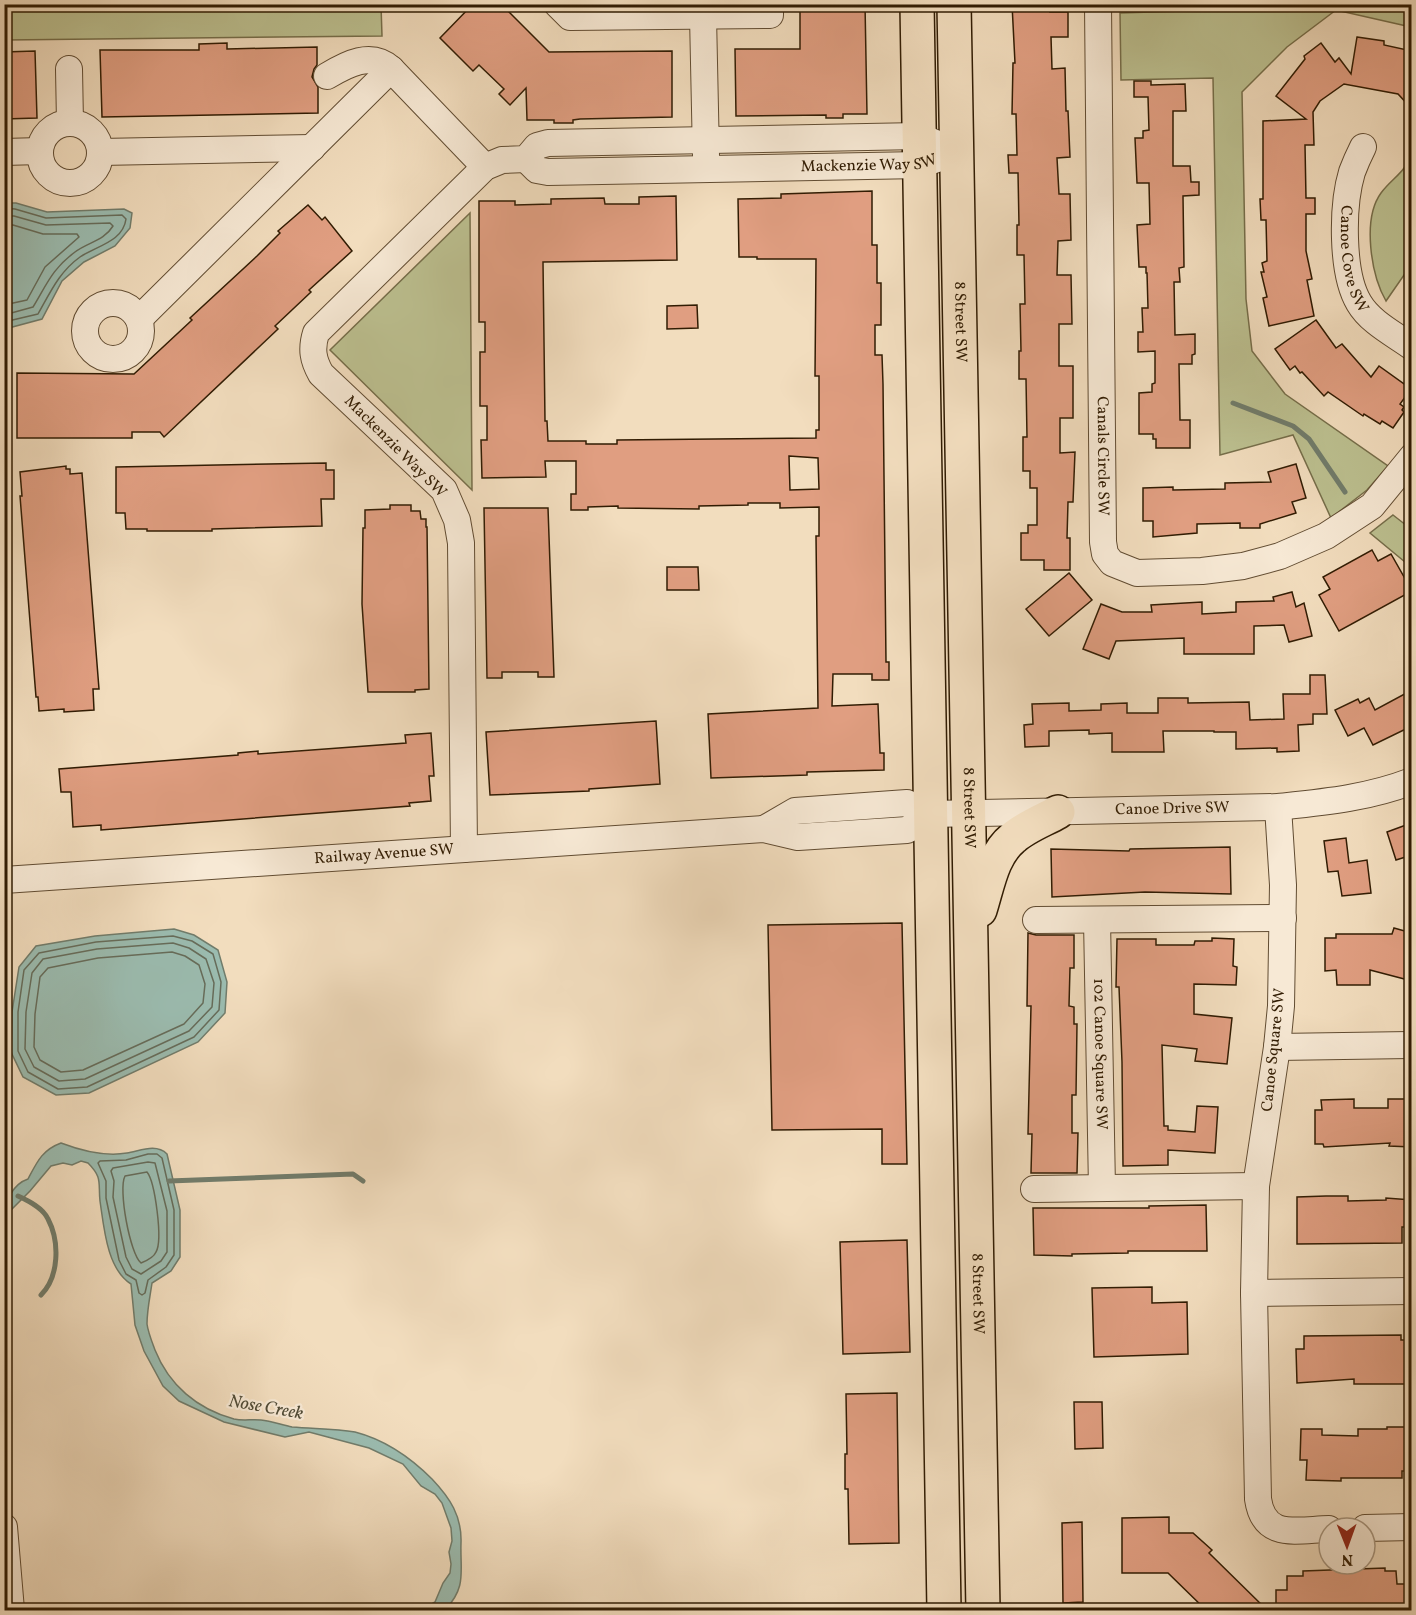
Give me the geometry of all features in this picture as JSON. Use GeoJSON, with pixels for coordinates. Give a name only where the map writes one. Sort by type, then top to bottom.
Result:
{"type":"FeatureCollection","features":[{"type":"Feature","properties":{"kind":"main road"},"geometry":{"type":"LineString","coordinates":[[917,4],[944,1611]]}},
{"type":"Feature","properties":{"kind":"main road","name":"8 Street SW"},"geometry":{"type":"LineString","coordinates":[[954,4],[983,1611]]}},
{"type":"Feature","properties":{"kind":"main road"},"geometry":{"type":"LineString","coordinates":[[972,938],[995,861],[1001,850],[1013,837],[1058,812]]}},
{"type":"Feature","properties":{"kind":"main road"},"geometry":{"type":"LineString","coordinates":[[982,1549],[989,1611]]}},
{"type":"Feature","properties":{"kind":"street"},"geometry":{"type":"LineString","coordinates":[[557,4],[570,17],[770,15],[770,4]]}},
{"type":"Feature","properties":{"kind":"street","name":"Canals Circle SW"},"geometry":{"type":"LineString","coordinates":[[1098,4],[1102,542],[1105,554],[1112,563],[1137,573],[1233,568],[1280,556],[1326,536],[1372,506],[1412,457]]}},
{"type":"Feature","properties":{"kind":"street"},"geometry":{"type":"LineString","coordinates":[[704,16],[706,169]]}},
{"type":"Feature","properties":{"kind":"street"},"geometry":{"type":"LineString","coordinates":[[327,76],[345,65],[368,60],[383,62],[485,167]]}},
{"type":"Feature","properties":{"kind":"street"},"geometry":{"type":"LineString","coordinates":[[69,69],[70,123]]}},
{"type":"Feature","properties":{"kind":"street"},"geometry":{"type":"LineString","coordinates":[[139,318],[391,69]]}},
{"type":"Feature","properties":{"kind":"street"},"geometry":{"type":"LineString","coordinates":[[70,123],[81,125],[91,132],[100,152],[91,174],[81,181],[69,183],[57,180],[47,173],[41,163],[40,151],[42,140],[49,131],[59,125],[70,123]]}},
{"type":"Feature","properties":{"kind":"street","name":"Mackenzie Way SW"},"geometry":{"type":"LineString","coordinates":[[464,849],[460,543],[457,520],[444,490],[321,374],[313,355],[316,333],[485,167],[502,160],[526,159],[537,146],[548,143],[705,141],[956,152]]}},
{"type":"Feature","properties":{"kind":"street","name":"Canoe Cove SW"},"geometry":{"type":"LineString","coordinates":[[1363,147],[1352,172],[1347,196],[1346,236],[1348,270],[1352,289],[1359,304],[1371,318],[1412,346]]}},
{"type":"Feature","properties":{"kind":"street"},"geometry":{"type":"LineString","coordinates":[[100,152],[312,148]]}},
{"type":"Feature","properties":{"kind":"street","name":"Mackenzie Way SW"},"geometry":{"type":"LineString","coordinates":[[526,159],[537,170],[548,172],[706,169],[920,150]]}},
{"type":"Feature","properties":{"kind":"street"},"geometry":{"type":"LineString","coordinates":[[4,152],[40,151]]}},
{"type":"Feature","properties":{"kind":"street","name":"Canoe Drive SW"},"geometry":{"type":"LineString","coordinates":[[930,814],[1278,807],[1329,802],[1383,792],[1412,781]]}},
{"type":"Feature","properties":{"kind":"street","name":"Canoe Square SW"},"geometry":{"type":"LineString","coordinates":[[1278,807],[1283,918],[1277,1047],[1256,1186],[1254,1293],[1258,1499],[1260,1513],[1266,1522],[1277,1529],[1317,1529]]}},
{"type":"Feature","properties":{"kind":"street","name":"Railway Avenue SW"},"geometry":{"type":"LineString","coordinates":[[4,880],[764,829],[798,837],[907,830],[930,814]]}},
{"type":"Feature","properties":{"kind":"street"},"geometry":{"type":"LineString","coordinates":[[1036,920],[1283,918]]}},
{"type":"Feature","properties":{"kind":"street","name":"102 Canoe Square SW"},"geometry":{"type":"LineString","coordinates":[[1097,920],[1102,1188]]}},
{"type":"Feature","properties":{"kind":"street"},"geometry":{"type":"LineString","coordinates":[[1277,1047],[1410,1045]]}},
{"type":"Feature","properties":{"kind":"street"},"geometry":{"type":"LineString","coordinates":[[1034,1189],[1256,1186]]}},
{"type":"Feature","properties":{"kind":"street"},"geometry":{"type":"LineString","coordinates":[[1254,1293],[1412,1291]]}},
{"type":"Feature","properties":{"kind":"street"},"geometry":{"type":"LineString","coordinates":[[4,1527],[11,1611]]}},
{"type":"Feature","properties":{"kind":"street"},"geometry":{"type":"LineString","coordinates":[[1377,1528],[1412,1527]]}},
{"type":"Feature","properties":{"kind":"green space"},"geometry":{"type":"Polygon","coordinates":[[[1215,4],[1411,5],[1411,27],[1336,10],[1287,47],[1242,92],[1246,299],[1252,351],[1285,394],[1388,466],[1367,490],[1331,518],[1293,435],[1220,455],[1213,78],[1121,80],[1120,13],[1215,10],[1215,4]]]}},
{"type":"Feature","properties":{"kind":"green space"},"geometry":{"type":"Polygon","coordinates":[[[4,5],[381,5],[382,36],[5,40],[4,5]]]}},
{"type":"Feature","properties":{"kind":"green space"},"geometry":{"type":"Polygon","coordinates":[[[1411,152],[1411,265],[1386,301],[1376,277],[1373,262],[1370,232],[1372,217],[1381,193],[1403,170],[1411,152]]]}},
{"type":"Feature","properties":{"kind":"green space"},"geometry":{"type":"Polygon","coordinates":[[[470,213],[472,490],[330,350],[470,213]]]}},
{"type":"Feature","properties":{"kind":"green space"},"geometry":{"type":"Polygon","coordinates":[[[1393,515],[1411,529],[1411,567],[1370,533],[1393,515]]]}},
{"type":"Feature","properties":{"kind":"water"},"geometry":{"type":"Polygon","coordinates":[[[4,203],[16,203],[47,212],[124,209],[132,213],[130,228],[115,246],[84,262],[62,281],[42,319],[5,329],[4,203]]]}},
{"type":"Feature","properties":{"kind":"water"},"geometry":{"type":"Polygon","coordinates":[[[174,929],[194,935],[218,950],[227,982],[225,1013],[198,1042],[89,1093],[56,1095],[23,1077],[11,1052],[12,1012],[19,967],[36,946],[95,936],[174,929]]]}},
{"type":"Feature","properties":{"kind":"water"},"geometry":{"type":"Polygon","coordinates":[[[61,1143],[102,1154],[127,1153],[153,1148],[167,1154],[180,1210],[180,1257],[171,1271],[152,1283],[147,1324],[161,1363],[176,1385],[186,1394],[221,1415],[292,1427],[355,1432],[397,1450],[415,1464],[432,1479],[454,1508],[461,1533],[461,1579],[457,1594],[445,1610],[422,1610],[435,1602],[450,1573],[451,1528],[442,1503],[435,1494],[421,1486],[403,1464],[369,1448],[309,1432],[285,1437],[224,1422],[179,1401],[163,1386],[144,1351],[135,1325],[131,1284],[117,1268],[108,1247],[99,1181],[88,1163],[81,1161],[72,1165],[63,1163],[51,1166],[5,1216],[8,1199],[14,1189],[28,1179],[37,1162],[49,1149],[61,1143]]]}},
{"type":"Feature","properties":{"kind":"building"},"geometry":{"type":"Polygon","coordinates":[[[473,4],[501,4],[549,52],[672,51],[672,117],[580,119],[573,120],[573,123],[527,120],[526,88],[510,105],[499,94],[504,89],[479,65],[473,71],[440,38],[473,4]]]}},
{"type":"Feature","properties":{"kind":"building"},"geometry":{"type":"Polygon","coordinates":[[[807,4],[865,4],[867,114],[843,114],[843,118],[826,118],[826,115],[736,116],[735,49],[800,49],[800,9],[807,9],[807,4]]]}},
{"type":"Feature","properties":{"kind":"building"},"geometry":{"type":"Polygon","coordinates":[[[1012,4],[1050,4],[1050,12],[1068,12],[1068,37],[1051,37],[1052,69],[1065,68],[1070,157],[1057,158],[1059,194],[1070,194],[1071,240],[1058,241],[1057,275],[1071,275],[1072,324],[1059,324],[1059,366],[1073,366],[1073,418],[1060,418],[1060,453],[1075,452],[1073,502],[1068,502],[1067,538],[1070,538],[1070,570],[1044,570],[1044,560],[1021,560],[1021,533],[1028,533],[1028,525],[1037,525],[1037,488],[1030,488],[1030,471],[1023,471],[1023,437],[1027,437],[1026,379],[1019,379],[1019,351],[1021,351],[1020,304],[1025,304],[1024,255],[1017,255],[1018,173],[1009,173],[1008,155],[1017,155],[1016,114],[1012,114],[1013,63],[1015,63],[1012,4]]]}},
{"type":"Feature","properties":{"kind":"building"},"geometry":{"type":"Polygon","coordinates":[[[1357,37],[1384,41],[1384,45],[1412,51],[1412,109],[1398,94],[1344,84],[1320,101],[1313,112],[1314,145],[1305,145],[1306,198],[1315,198],[1315,214],[1306,214],[1306,251],[1312,279],[1307,280],[1314,316],[1269,326],[1263,298],[1267,297],[1261,272],[1264,272],[1262,263],[1267,261],[1266,220],[1261,220],[1260,199],[1263,199],[1263,121],[1306,119],[1276,96],[1305,59],[1304,56],[1321,43],[1335,62],[1339,58],[1351,74],[1357,37]]]}},
{"type":"Feature","properties":{"kind":"building"},"geometry":{"type":"Polygon","coordinates":[[[227,43],[227,49],[317,47],[317,65],[312,77],[318,87],[318,113],[102,117],[100,50],[199,50],[199,44],[227,43]]]}},
{"type":"Feature","properties":{"kind":"building"},"geometry":{"type":"Polygon","coordinates":[[[35,51],[37,118],[4,119],[4,52],[35,51]]]}},
{"type":"Feature","properties":{"kind":"building"},"geometry":{"type":"Polygon","coordinates":[[[1134,81],[1151,81],[1151,85],[1185,84],[1186,111],[1173,111],[1173,166],[1190,166],[1191,182],[1199,182],[1199,195],[1183,196],[1184,267],[1179,268],[1180,282],[1174,282],[1175,335],[1195,334],[1195,354],[1192,355],[1192,364],[1179,364],[1180,420],[1190,420],[1190,448],[1156,448],[1156,439],[1153,439],[1153,434],[1139,434],[1139,393],[1152,392],[1152,384],[1155,383],[1155,351],[1138,352],[1138,332],[1143,332],[1142,308],[1148,308],[1147,273],[1146,267],[1139,267],[1137,225],[1150,224],[1149,183],[1137,183],[1135,138],[1143,138],[1143,131],[1149,130],[1148,97],[1134,97],[1134,81]]]}},
{"type":"Feature","properties":{"kind":"building"},"geometry":{"type":"Polygon","coordinates":[[[872,191],[872,245],[877,245],[877,283],[881,283],[881,325],[875,325],[875,355],[882,355],[886,662],[889,662],[889,680],[872,680],[872,674],[833,674],[832,706],[878,704],[880,753],[884,753],[884,770],[711,778],[708,714],[818,708],[816,536],[819,536],[819,507],[780,508],[780,503],[748,503],[748,505],[699,506],[699,509],[618,508],[618,506],[571,510],[571,494],[576,494],[576,461],[545,461],[546,477],[482,478],[481,440],[487,440],[487,406],[480,406],[480,352],[485,352],[485,322],[479,322],[479,201],[515,201],[515,205],[551,204],[551,199],[604,198],[605,204],[639,204],[639,197],[676,196],[677,260],[543,262],[545,421],[547,421],[548,441],[617,444],[617,440],[816,438],[816,430],[819,430],[819,376],[815,376],[816,259],[739,257],[738,199],[781,198],[781,194],[872,191]],[[789,456],[790,490],[819,489],[818,458],[789,456]]]}},
{"type":"Feature","properties":{"kind":"building"},"geometry":{"type":"Polygon","coordinates":[[[308,205],[322,220],[325,217],[352,251],[309,290],[311,292],[275,326],[278,329],[164,437],[160,432],[132,432],[132,438],[17,438],[17,373],[134,374],[257,256],[280,233],[278,231],[308,205]]]}},
{"type":"Feature","properties":{"kind":"building"},"geometry":{"type":"Polygon","coordinates":[[[697,305],[698,328],[667,329],[667,306],[697,305]]]}},
{"type":"Feature","properties":{"kind":"building"},"geometry":{"type":"Polygon","coordinates":[[[1316,320],[1336,348],[1342,344],[1371,377],[1379,366],[1411,389],[1400,404],[1404,407],[1402,410],[1404,412],[1393,428],[1382,421],[1380,424],[1364,414],[1363,416],[1328,392],[1324,396],[1295,366],[1290,370],[1275,349],[1316,320]]]}},
{"type":"Feature","properties":{"kind":"building"},"geometry":{"type":"Polygon","coordinates":[[[326,463],[326,470],[334,470],[334,499],[321,499],[322,526],[212,529],[212,531],[147,531],[147,529],[126,529],[125,513],[116,513],[116,467],[326,463]]]}},
{"type":"Feature","properties":{"kind":"building"},"geometry":{"type":"Polygon","coordinates":[[[1296,464],[1306,498],[1292,502],[1296,513],[1260,524],[1260,528],[1240,528],[1240,523],[1197,524],[1197,533],[1153,537],[1153,521],[1143,521],[1143,488],[1225,489],[1225,483],[1271,482],[1268,472],[1296,464]]]}},
{"type":"Feature","properties":{"kind":"building"},"geometry":{"type":"Polygon","coordinates":[[[66,466],[66,469],[70,469],[70,474],[82,473],[99,689],[93,689],[94,710],[39,711],[20,496],[22,496],[20,472],[66,466]]]}},
{"type":"Feature","properties":{"kind":"building"},"geometry":{"type":"Polygon","coordinates":[[[390,505],[411,505],[411,511],[420,511],[421,519],[426,519],[429,689],[415,690],[415,692],[368,692],[362,604],[365,510],[390,509],[390,505]]]}},
{"type":"Feature","properties":{"kind":"building"},"geometry":{"type":"Polygon","coordinates":[[[484,508],[548,508],[554,677],[538,677],[538,672],[502,672],[502,678],[487,678],[484,508]]]}},
{"type":"Feature","properties":{"kind":"building"},"geometry":{"type":"Polygon","coordinates":[[[1372,550],[1378,561],[1391,554],[1412,591],[1339,631],[1319,595],[1330,589],[1323,577],[1372,550]]]}},
{"type":"Feature","properties":{"kind":"building"},"geometry":{"type":"Polygon","coordinates":[[[667,567],[698,567],[699,590],[667,590],[667,567]]]}},
{"type":"Feature","properties":{"kind":"building"},"geometry":{"type":"Polygon","coordinates":[[[1069,573],[1092,600],[1049,636],[1026,609],[1069,573]]]}},
{"type":"Feature","properties":{"kind":"building"},"geometry":{"type":"Polygon","coordinates":[[[1292,592],[1296,607],[1304,603],[1312,636],[1289,642],[1284,625],[1254,626],[1254,654],[1184,654],[1184,638],[1116,641],[1109,659],[1083,649],[1101,604],[1122,612],[1152,612],[1151,605],[1202,602],[1202,614],[1236,612],[1236,602],[1274,601],[1273,597],[1292,592]]]}},
{"type":"Feature","properties":{"kind":"building"},"geometry":{"type":"Polygon","coordinates":[[[1310,675],[1325,675],[1327,714],[1313,714],[1313,724],[1298,725],[1299,751],[1277,752],[1277,748],[1236,749],[1236,732],[1214,731],[1163,731],[1164,752],[1112,752],[1112,733],[1089,734],[1089,730],[1049,731],[1049,746],[1025,747],[1024,725],[1033,724],[1032,704],[1069,703],[1069,711],[1101,710],[1101,704],[1127,703],[1127,713],[1158,713],[1158,698],[1188,698],[1188,703],[1249,702],[1250,720],[1284,719],[1283,694],[1310,694],[1310,675]]]}},
{"type":"Feature","properties":{"kind":"building"},"geometry":{"type":"Polygon","coordinates":[[[1412,690],[1412,726],[1373,745],[1364,728],[1348,736],[1335,710],[1358,699],[1360,703],[1369,698],[1375,710],[1412,690]]]}},
{"type":"Feature","properties":{"kind":"building"},"geometry":{"type":"Polygon","coordinates":[[[656,721],[660,784],[589,789],[589,791],[490,795],[486,732],[656,721]]]}},
{"type":"Feature","properties":{"kind":"building"},"geometry":{"type":"Polygon","coordinates":[[[431,733],[434,776],[429,776],[431,801],[409,803],[410,806],[101,830],[101,825],[73,827],[71,792],[61,792],[59,769],[238,755],[238,753],[258,751],[258,754],[406,743],[405,735],[431,733]]]}},
{"type":"Feature","properties":{"kind":"building"},"geometry":{"type":"Polygon","coordinates":[[[1406,825],[1412,843],[1412,855],[1396,860],[1387,832],[1406,825]]]}},
{"type":"Feature","properties":{"kind":"building"},"geometry":{"type":"Polygon","coordinates":[[[1346,838],[1349,863],[1367,860],[1371,893],[1342,896],[1338,871],[1328,872],[1324,841],[1346,838]]]}},
{"type":"Feature","properties":{"kind":"building"},"geometry":{"type":"Polygon","coordinates":[[[1230,847],[1231,894],[1145,892],[1052,897],[1051,849],[1129,851],[1130,849],[1230,847]]]}},
{"type":"Feature","properties":{"kind":"building"},"geometry":{"type":"Polygon","coordinates":[[[902,923],[907,1164],[882,1164],[882,1129],[772,1130],[768,925],[902,923]]]}},
{"type":"Feature","properties":{"kind":"building"},"geometry":{"type":"Polygon","coordinates":[[[1394,928],[1412,933],[1412,981],[1370,970],[1370,985],[1337,985],[1336,970],[1325,971],[1325,938],[1336,938],[1336,934],[1392,934],[1394,928]]]}},
{"type":"Feature","properties":{"kind":"building"},"geometry":{"type":"Polygon","coordinates":[[[1028,933],[1074,935],[1074,968],[1070,968],[1069,1006],[1074,1007],[1074,1024],[1077,1024],[1076,1095],[1072,1095],[1072,1133],[1078,1133],[1077,1173],[1031,1173],[1032,1134],[1028,1134],[1031,1006],[1027,1006],[1028,933]]]}},
{"type":"Feature","properties":{"kind":"building"},"geometry":{"type":"Polygon","coordinates":[[[1212,938],[1234,939],[1233,966],[1237,967],[1236,985],[1194,984],[1194,1014],[1232,1018],[1227,1064],[1195,1061],[1197,1049],[1162,1045],[1164,1126],[1168,1126],[1168,1130],[1195,1132],[1197,1106],[1218,1107],[1215,1153],[1168,1150],[1168,1165],[1123,1166],[1122,1062],[1119,987],[1116,987],[1117,939],[1156,939],[1156,945],[1194,945],[1195,941],[1212,941],[1212,938]]]}},
{"type":"Feature","properties":{"kind":"building"},"geometry":{"type":"Polygon","coordinates":[[[1354,1099],[1354,1108],[1388,1108],[1388,1099],[1412,1099],[1412,1147],[1389,1146],[1390,1143],[1324,1147],[1323,1144],[1315,1144],[1315,1110],[1322,1110],[1321,1100],[1354,1099]]]}},
{"type":"Feature","properties":{"kind":"building"},"geometry":{"type":"Polygon","coordinates":[[[1348,1196],[1348,1201],[1386,1200],[1386,1198],[1412,1200],[1412,1227],[1402,1227],[1402,1243],[1297,1244],[1297,1197],[1348,1196]]]}},
{"type":"Feature","properties":{"kind":"building"},"geometry":{"type":"Polygon","coordinates":[[[1206,1205],[1207,1251],[1128,1251],[1128,1253],[1072,1254],[1072,1256],[1034,1255],[1033,1208],[1149,1208],[1149,1206],[1206,1205]]]}},
{"type":"Feature","properties":{"kind":"building"},"geometry":{"type":"Polygon","coordinates":[[[907,1240],[910,1352],[843,1354],[840,1242],[907,1240]]]}},
{"type":"Feature","properties":{"kind":"building"},"geometry":{"type":"Polygon","coordinates":[[[1152,1287],[1152,1303],[1187,1302],[1188,1354],[1094,1357],[1092,1288],[1152,1287]]]}},
{"type":"Feature","properties":{"kind":"building"},"geometry":{"type":"Polygon","coordinates":[[[1401,1335],[1401,1340],[1410,1340],[1409,1344],[1412,1344],[1412,1384],[1354,1384],[1354,1379],[1297,1383],[1296,1349],[1304,1349],[1304,1336],[1401,1335]]]}},
{"type":"Feature","properties":{"kind":"building"},"geometry":{"type":"Polygon","coordinates":[[[897,1393],[899,1543],[849,1544],[848,1489],[845,1489],[846,1394],[897,1393]]]}},
{"type":"Feature","properties":{"kind":"building"},"geometry":{"type":"Polygon","coordinates":[[[1074,1402],[1102,1402],[1103,1448],[1075,1449],[1074,1402]]]}},
{"type":"Feature","properties":{"kind":"building"},"geometry":{"type":"Polygon","coordinates":[[[1387,1427],[1412,1427],[1412,1466],[1407,1466],[1407,1471],[1402,1471],[1402,1478],[1306,1480],[1307,1460],[1300,1460],[1301,1429],[1322,1429],[1322,1435],[1358,1436],[1358,1429],[1387,1429],[1387,1427]]]}},
{"type":"Feature","properties":{"kind":"building"},"geometry":{"type":"Polygon","coordinates":[[[1169,1517],[1169,1533],[1193,1533],[1212,1550],[1209,1553],[1268,1611],[1207,1611],[1168,1573],[1122,1573],[1122,1518],[1169,1517]]]}},
{"type":"Feature","properties":{"kind":"building"},"geometry":{"type":"Polygon","coordinates":[[[1082,1522],[1083,1602],[1063,1603],[1062,1523],[1082,1522]]]}},
{"type":"Feature","properties":{"kind":"building"},"geometry":{"type":"Polygon","coordinates":[[[1377,1568],[1396,1571],[1397,1584],[1412,1584],[1412,1611],[1276,1611],[1276,1590],[1287,1590],[1287,1576],[1303,1576],[1303,1571],[1317,1570],[1317,1576],[1377,1576],[1377,1568]]]}},
{"type":"Feature","properties":{"kind":"waterway"},"geometry":{"type":"LineString","coordinates":[[1233,403],[1293,426],[1309,439],[1345,492]]}},
{"type":"Feature","properties":{"kind":"waterway"},"geometry":{"type":"LineString","coordinates":[[169,1181],[353,1174],[363,1181]]}},
{"type":"Feature","properties":{"kind":"waterway"},"geometry":{"type":"LineString","coordinates":[[18,1196],[43,1211],[52,1228],[56,1259],[51,1279],[41,1295]]}},
{"type":"Feature","properties":{"kind":"water label","name":"Nose Creek"},"geometry":{"type":"Point","coordinates":[266,1408]}}]}
